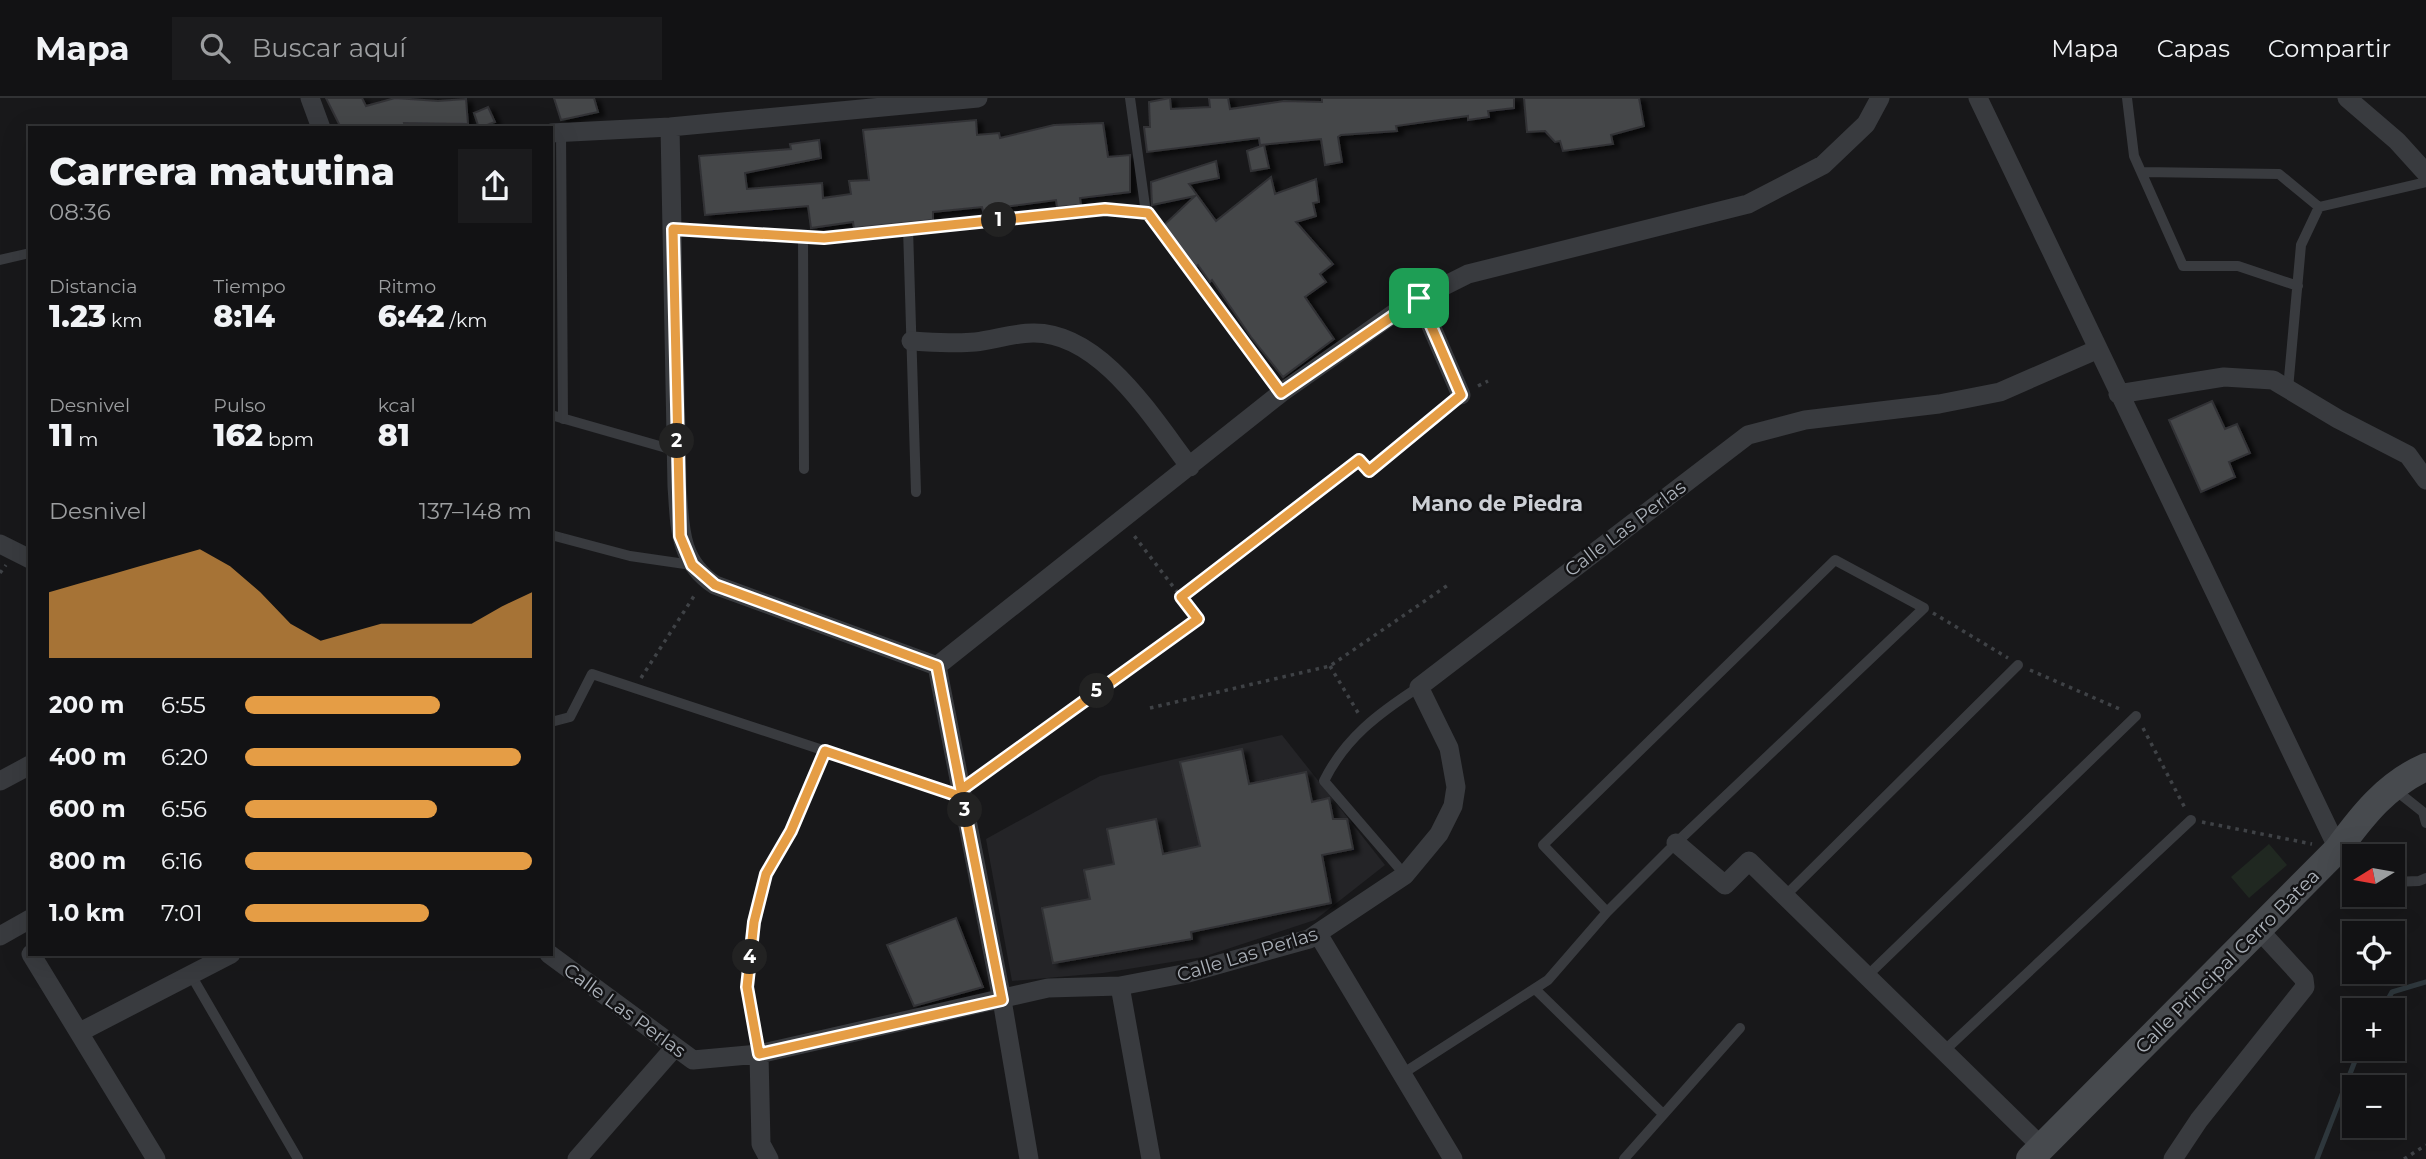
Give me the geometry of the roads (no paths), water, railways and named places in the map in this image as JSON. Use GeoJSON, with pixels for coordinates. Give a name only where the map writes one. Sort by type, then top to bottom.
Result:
{"type":"FeatureCollection","features":[{"type":"Feature","properties":{"kind":"street"},"geometry":{"type":"LineString","coordinates":[[310,98],[320,126]]}},
{"type":"Feature","properties":{"kind":"street"},"geometry":{"type":"LineString","coordinates":[[556,133],[670,127],[978,98]]}},
{"type":"Feature","properties":{"kind":"street"},"geometry":{"type":"LineString","coordinates":[[937,666],[1281,393],[1419,298],[1468,274],[1748,204],[1823,165],[1866,124],[1880,98]]}},
{"type":"Feature","properties":{"kind":"street"},"geometry":{"type":"LineString","coordinates":[[1978,98],[2096,350],[2342,850]]}},
{"type":"Feature","properties":{"kind":"street"},"geometry":{"type":"LineString","coordinates":[[2347,98],[2397,141],[2426,173]]}},
{"type":"Feature","properties":{"kind":"street"},"geometry":{"type":"LineString","coordinates":[[670,127],[680,536],[699,572],[937,666]]}},
{"type":"Feature","properties":{"kind":"street"},"geometry":{"type":"LineString","coordinates":[[1419,298],[1461,395]]}},
{"type":"Feature","properties":{"kind":"street"},"geometry":{"type":"LineString","coordinates":[[911,341],[975,342],[1031,333],[1074,341],[1105,365],[1132,394],[1190,467]]}},
{"type":"Feature","properties":{"kind":"street","name":"Calle Las Perlas"},"geometry":{"type":"LineString","coordinates":[[552,956],[693,1060],[759,1054],[1048,988],[1120,986],[1188,973],[1318,934],[1405,875],[1439,834],[1453,806],[1456,787],[1449,748],[1419,687],[1635,519],[1748,435],[1805,420],[1939,404],[2000,392],[2096,350]]}},
{"type":"Feature","properties":{"kind":"street"},"geometry":{"type":"LineString","coordinates":[[2118,394],[2224,377],[2273,380],[2338,419],[2408,455],[2426,480]]}},
{"type":"Feature","properties":{"kind":"street"},"geometry":{"type":"LineString","coordinates":[[0,544],[28,558]]}},
{"type":"Feature","properties":{"kind":"street"},"geometry":{"type":"LineString","coordinates":[[937,666],[1002,1000],[1029,1159]]}},
{"type":"Feature","properties":{"kind":"street"},"geometry":{"type":"LineString","coordinates":[[0,781],[28,766]]}},
{"type":"Feature","properties":{"kind":"street","name":"Calle Principal Cerro Batea"},"geometry":{"type":"LineString","coordinates":[[2352,844],[2364,815],[2391,787],[2426,767]]}},
{"type":"Feature","properties":{"kind":"street"},"geometry":{"type":"LineString","coordinates":[[1676,843],[1725,885],[1749,861],[1944,1051],[2036,1153]]}},
{"type":"Feature","properties":{"kind":"street","name":"Calle Principal Cerro Batea"},"geometry":{"type":"LineString","coordinates":[[2036,1153],[2259,930],[2342,860]]}},
{"type":"Feature","properties":{"kind":"street"},"geometry":{"type":"LineString","coordinates":[[15,928],[28,950]]}},
{"type":"Feature","properties":{"kind":"street"},"geometry":{"type":"LineString","coordinates":[[2173,1159],[2199,1120],[2305,987],[2304,979],[2259,930]]}},
{"type":"Feature","properties":{"kind":"street"},"geometry":{"type":"LineString","coordinates":[[1318,934],[1452,1159]]}},
{"type":"Feature","properties":{"kind":"street"},"geometry":{"type":"LineString","coordinates":[[32,956],[156,1159]]}},
{"type":"Feature","properties":{"kind":"street"},"geometry":{"type":"LineString","coordinates":[[80,1032],[226,956]]}},
{"type":"Feature","properties":{"kind":"street"},"geometry":{"type":"LineString","coordinates":[[1120,986],[1151,1159]]}},
{"type":"Feature","properties":{"kind":"street"},"geometry":{"type":"LineString","coordinates":[[577,1159],[675,1047]]}},
{"type":"Feature","properties":{"kind":"street"},"geometry":{"type":"LineString","coordinates":[[759,1054],[761,1143],[769,1159]]}},
{"type":"Feature","properties":{"kind":"lane"},"geometry":{"type":"LineString","coordinates":[[1130,98],[1146,213],[1281,393]]}},
{"type":"Feature","properties":{"kind":"lane"},"geometry":{"type":"LineString","coordinates":[[2127,98],[2134,156],[2183,265],[2238,266],[2298,286]]}},
{"type":"Feature","properties":{"kind":"lane"},"geometry":{"type":"LineString","coordinates":[[556,133],[564,419]]}},
{"type":"Feature","properties":{"kind":"lane"},"geometry":{"type":"LineString","coordinates":[[2142,172],[2279,174],[2319,207]]}},
{"type":"Feature","properties":{"kind":"lane"},"geometry":{"type":"LineString","coordinates":[[2319,207],[2426,182]]}},
{"type":"Feature","properties":{"kind":"lane"},"geometry":{"type":"LineString","coordinates":[[2288,389],[2301,245],[2319,207]]}},
{"type":"Feature","properties":{"kind":"lane"},"geometry":{"type":"LineString","coordinates":[[673,229],[824,238],[1105,209],[1146,213]]}},
{"type":"Feature","properties":{"kind":"lane"},"geometry":{"type":"LineString","coordinates":[[908,228],[916,492]]}},
{"type":"Feature","properties":{"kind":"lane"},"geometry":{"type":"LineString","coordinates":[[803,235],[804,469]]}},
{"type":"Feature","properties":{"kind":"lane"},"geometry":{"type":"LineString","coordinates":[[0,260],[28,253]]}},
{"type":"Feature","properties":{"kind":"lane"},"geometry":{"type":"LineString","coordinates":[[553,416],[677,452]]}},
{"type":"Feature","properties":{"kind":"lane"},"geometry":{"type":"LineString","coordinates":[[553,536],[699,572]]}},
{"type":"Feature","properties":{"kind":"lane"},"geometry":{"type":"LineString","coordinates":[[1402,1074],[1548,980],[1607,912],[1676,843],[1924,608],[1835,560],[1544,845],[1607,912]]}},
{"type":"Feature","properties":{"kind":"lane"},"geometry":{"type":"LineString","coordinates":[[1785,896],[2018,664]]}},
{"type":"Feature","properties":{"kind":"lane"},"geometry":{"type":"LineString","coordinates":[[553,721],[570,717],[592,674],[961,793]]}},
{"type":"Feature","properties":{"kind":"lane"},"geometry":{"type":"LineString","coordinates":[[1405,875],[1324,781],[1338,754],[1383,710],[1419,687]]}},
{"type":"Feature","properties":{"kind":"lane"},"geometry":{"type":"LineString","coordinates":[[1867,976],[2136,716]]}},
{"type":"Feature","properties":{"kind":"lane"},"geometry":{"type":"LineString","coordinates":[[759,1054],[747,987],[754,922],[766,874],[791,831],[825,751]]}},
{"type":"Feature","properties":{"kind":"lane"},"geometry":{"type":"LineString","coordinates":[[2391,787],[2423,812],[2426,823]]}},
{"type":"Feature","properties":{"kind":"lane"},"geometry":{"type":"LineString","coordinates":[[1944,1051],[2191,820]]}},
{"type":"Feature","properties":{"kind":"lane"},"geometry":{"type":"LineString","coordinates":[[2405,882],[2426,878]]}},
{"type":"Feature","properties":{"kind":"lane"},"geometry":{"type":"LineString","coordinates":[[191,975],[298,1159]]}},
{"type":"Feature","properties":{"kind":"lane"},"geometry":{"type":"LineString","coordinates":[[1535,989],[1663,1114]]}},
{"type":"Feature","properties":{"kind":"lane"},"geometry":{"type":"LineString","coordinates":[[1623,1159],[1740,1028]]}},
{"type":"Feature","properties":{"kind":"waterway"},"geometry":{"type":"LineString","coordinates":[[2389,998],[2392,992],[2426,982]]}},
{"type":"Feature","properties":{"kind":"waterway"},"geometry":{"type":"LineString","coordinates":[[2317,1159],[2355,1061]]}},
{"type":"Feature","properties":{"kind":"district","name":"Mano de Piedra"},"geometry":{"type":"Point","coordinates":[1497,504]}}]}
